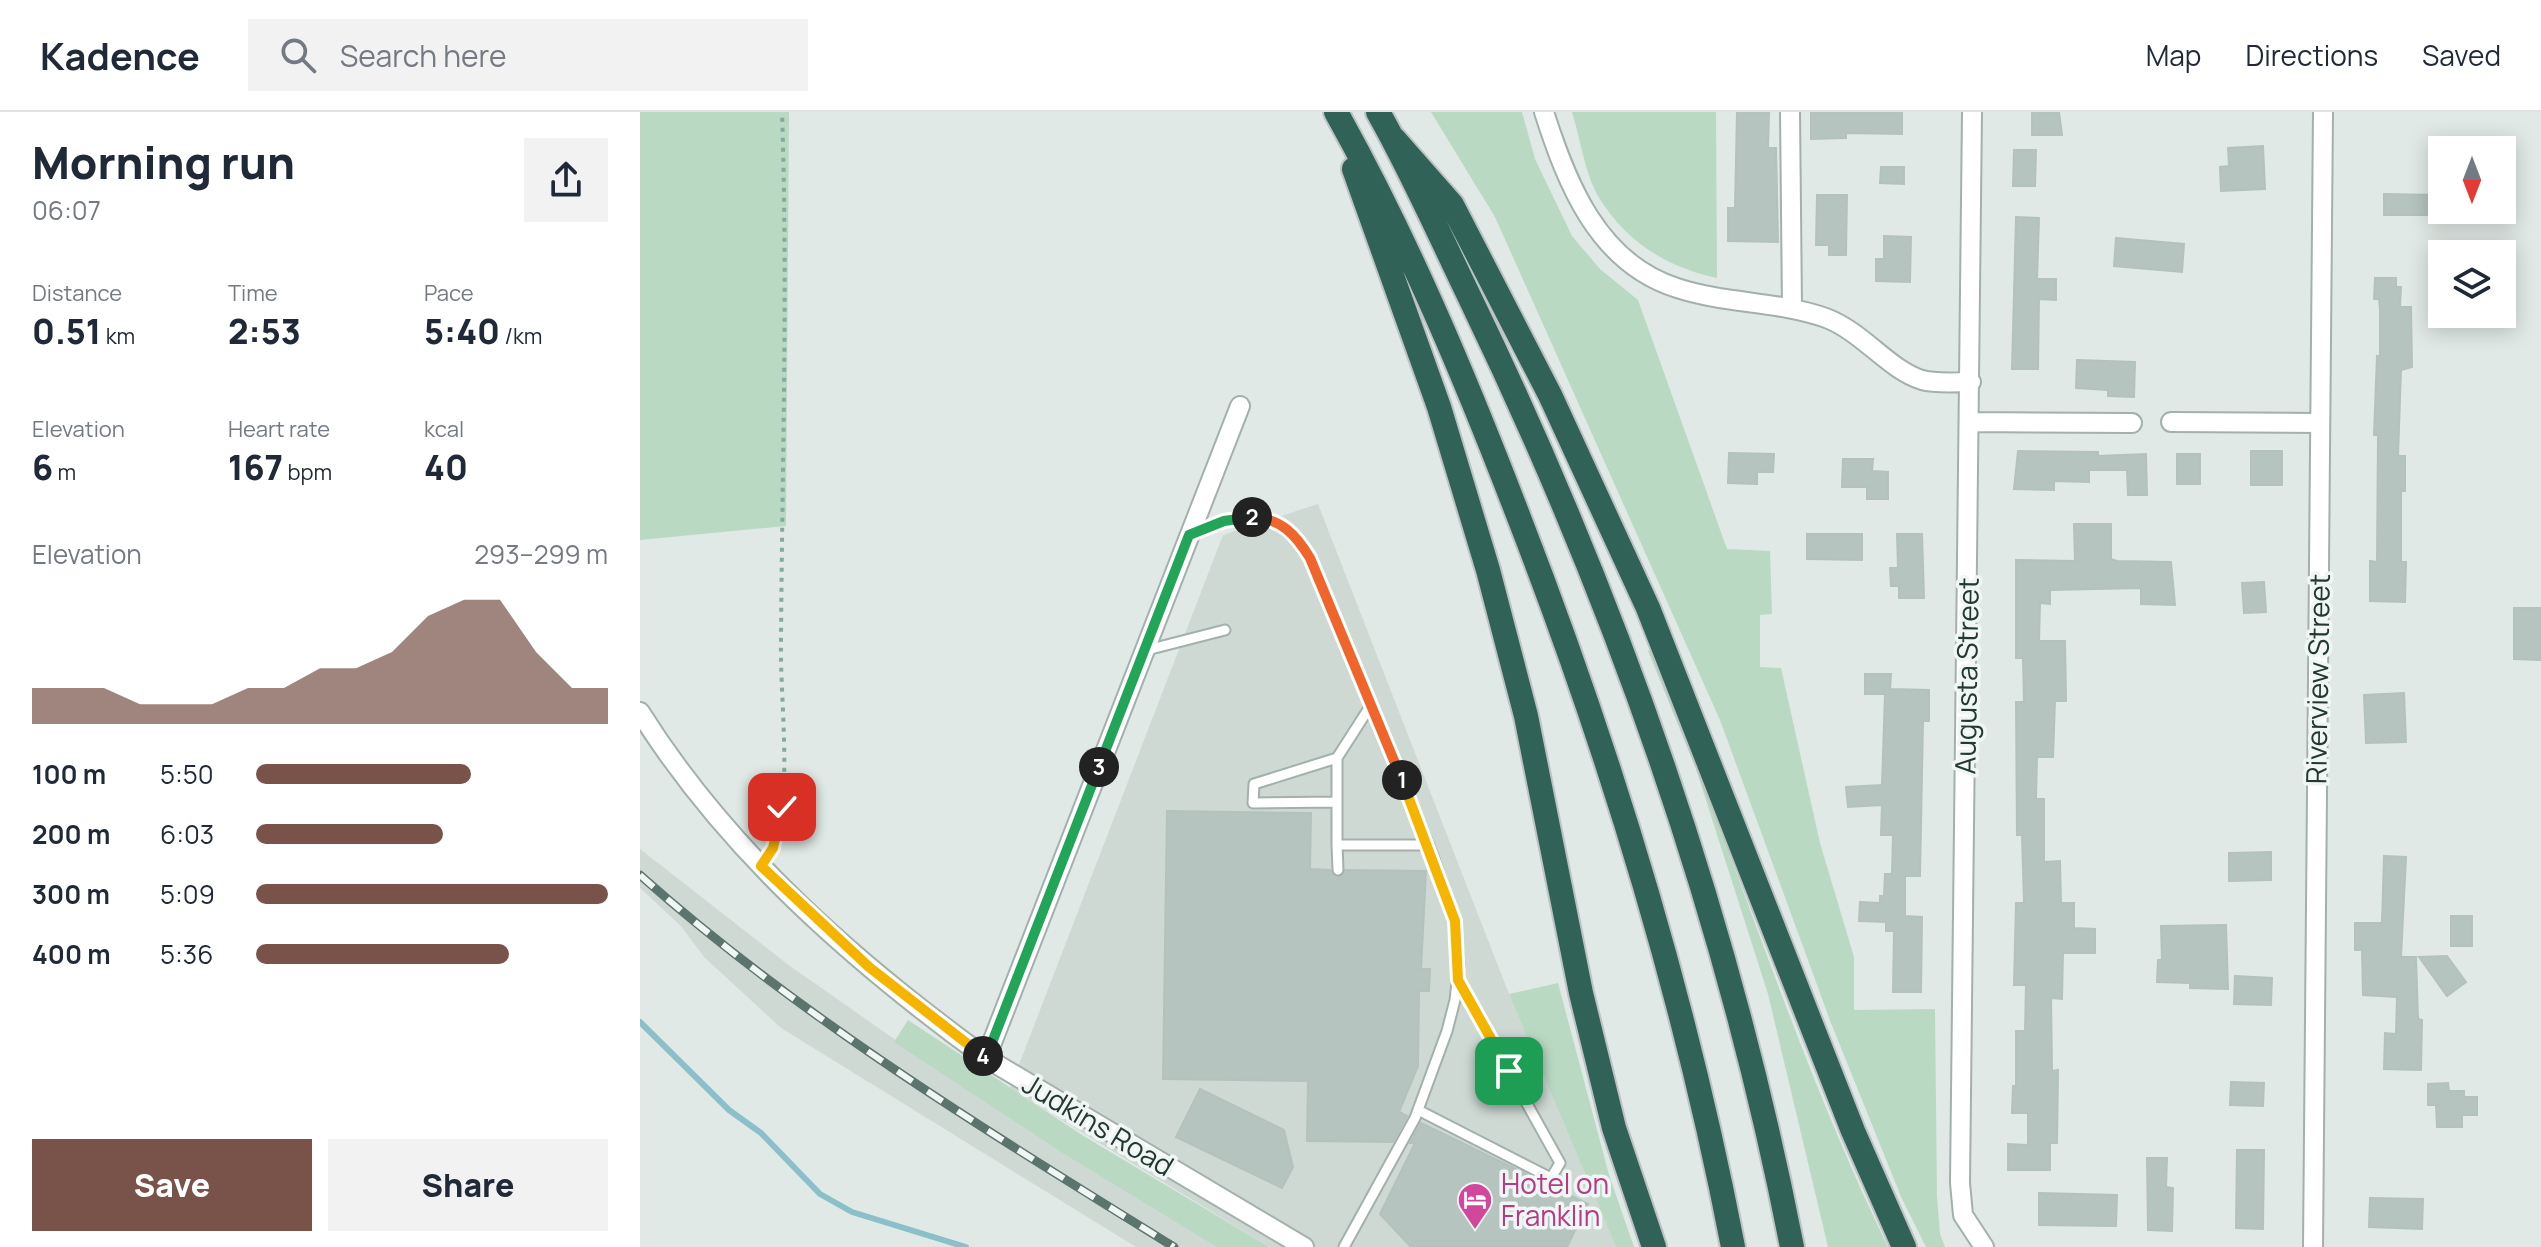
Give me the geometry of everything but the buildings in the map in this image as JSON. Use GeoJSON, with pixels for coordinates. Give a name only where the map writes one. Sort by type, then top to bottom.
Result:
{"type":"FeatureCollection","features":[{"type":"Feature","properties":{"kind":"highway"},"geometry":{"type":"LineString","coordinates":[[1378,112],[1394,139],[1523,407],[1608,617],[1682,824],[1721,957],[1779,1181],[1792,1247]]}},
{"type":"Feature","properties":{"kind":"highway"},"geometry":{"type":"LineString","coordinates":[[1337,115],[1416,267],[1484,426],[1564,632],[1674,985],[1733,1247]]}},
{"type":"Feature","properties":{"kind":"highway"},"geometry":{"type":"LineString","coordinates":[[1337,115],[1366,210],[1444,422],[1484,555],[1526,716],[1585,1008],[1614,1128],[1654,1247]]}},
{"type":"Feature","properties":{"kind":"highway"},"geometry":{"type":"LineString","coordinates":[[1394,139],[1452,205],[1550,395],[1609,523],[1648,608],[1853,1131],[1904,1247]]}},
{"type":"Feature","properties":{"kind":"street"},"geometry":{"type":"LineString","coordinates":[[1544,112],[1563,172],[1580,204],[1600,236],[1632,265],[1676,288],[1792,308],[1858,334],[1923,380],[1971,382]]}},
{"type":"Feature","properties":{"kind":"street"},"geometry":{"type":"LineString","coordinates":[[1790,112],[1792,308]]}},
{"type":"Feature","properties":{"kind":"street","name":"Augusta Street"},"geometry":{"type":"LineString","coordinates":[[1972,112],[1960,1183],[1963,1215],[1980,1242]]}},
{"type":"Feature","properties":{"kind":"street","name":"Riverview Street"},"geometry":{"type":"LineString","coordinates":[[2313,1247],[2323,112]]}},
{"type":"Feature","properties":{"kind":"street"},"geometry":{"type":"LineString","coordinates":[[986,1058],[1240,406]]}},
{"type":"Feature","properties":{"kind":"street"},"geometry":{"type":"LineString","coordinates":[[1970,422],[2132,423]]}},
{"type":"Feature","properties":{"kind":"street"},"geometry":{"type":"LineString","coordinates":[[2171,422],[2320,423]]}},
{"type":"Feature","properties":{"kind":"street","name":"Judkins Road"},"geometry":{"type":"LineString","coordinates":[[640,712],[708,805],[761,866],[869,967],[986,1058],[1304,1247]]}},
{"type":"Feature","properties":{"kind":"lane"},"geometry":{"type":"LineString","coordinates":[[1189,535],[1240,517],[1273,521],[1289,530],[1310,558],[1429,845],[1455,921],[1458,980],[1447,1031],[1418,1110],[1395,1160],[1344,1247]]}},
{"type":"Feature","properties":{"kind":"lane"},"geometry":{"type":"LineString","coordinates":[[1144,651],[1225,630]]}},
{"type":"Feature","properties":{"kind":"lane"},"geometry":{"type":"LineString","coordinates":[[1338,870],[1337,758],[1371,705]]}},
{"type":"Feature","properties":{"kind":"lane"},"geometry":{"type":"LineString","coordinates":[[1337,758],[1254,784],[1253,803],[1337,802]]}},
{"type":"Feature","properties":{"kind":"lane"},"geometry":{"type":"LineString","coordinates":[[1337,845],[1429,845]]}},
{"type":"Feature","properties":{"kind":"lane"},"geometry":{"type":"LineString","coordinates":[[1418,1110],[1551,1178],[1560,1163],[1458,980]]}},
{"type":"Feature","properties":{"kind":"path"},"geometry":{"type":"LineString","coordinates":[[761,866],[773,848],[782,807],[781,554],[787,315],[782,112]]}},
{"type":"Feature","properties":{"kind":"shaded area"},"geometry":{"type":"Polygon","coordinates":[[[1318,504],[1509,994],[1616,1247],[1269,1247],[1010,1088],[1223,535],[1318,504]]]}},
{"type":"Feature","properties":{"kind":"shaded area"},"geometry":{"type":"Polygon","coordinates":[[[640,849],[790,966],[920,1057],[1219,1247],[1136,1247],[781,1028],[704,957],[681,926],[640,888],[640,849]]]}},
{"type":"Feature","properties":{"kind":"green space"},"geometry":{"type":"Polygon","coordinates":[[[640,112],[789,112],[786,526],[640,540],[640,112]]]}},
{"type":"Feature","properties":{"kind":"green space"},"geometry":{"type":"Polygon","coordinates":[[[1431,112],[1522,112],[1535,159],[1572,236],[1600,269],[1638,300],[1727,549],[1770,551],[1772,614],[1760,615],[1760,667],[1781,668],[1820,843],[1854,957],[1854,1010],[1935,1009],[1937,1196],[1940,1234],[1945,1247],[1926,1247],[1902,1199],[1831,1023],[1720,720],[1495,217],[1431,112]]]}},
{"type":"Feature","properties":{"kind":"green space"},"geometry":{"type":"Polygon","coordinates":[[[1572,112],[1716,112],[1717,278],[1664,259],[1621,227],[1593,187],[1572,112]]]}},
{"type":"Feature","properties":{"kind":"green space"},"geometry":{"type":"Polygon","coordinates":[[[1651,650],[1823,1101],[1888,1247],[1828,1247],[1768,994],[1696,769],[1648,651],[1651,650]]]}},
{"type":"Feature","properties":{"kind":"green space"},"geometry":{"type":"Polygon","coordinates":[[[1558,983],[1609,1175],[1634,1247],[1616,1247],[1509,994],[1558,983]]]}},
{"type":"Feature","properties":{"kind":"green space"},"geometry":{"type":"Polygon","coordinates":[[[908,1020],[1082,1135],[1269,1247],[1217,1247],[1061,1152],[894,1042],[908,1020]]]}},
{"type":"Feature","properties":{"kind":"waterway"},"geometry":{"type":"LineString","coordinates":[[640,1022],[729,1110],[761,1133],[820,1194],[852,1212],[966,1247]]}},
{"type":"Feature","properties":{"kind":"railway"},"geometry":{"type":"LineString","coordinates":[[640,875],[702,928],[832,1026],[967,1117],[1174,1247]]}},
{"type":"Feature","properties":{"kind":"place","name":"Hotel on Franklin"},"geometry":{"type":"Point","coordinates":[1475,1231]}},
{"type":"Feature","properties":{"kind":"route"},"geometry":{"type":"LineString","coordinates":[[782,807],[780,828],[773,848],[761,866],[869,967],[986,1058],[1189,535],[1240,517],[1273,521],[1300,541],[1321,582],[1433,856],[1455,921],[1458,980],[1509,1071]]}}]}
